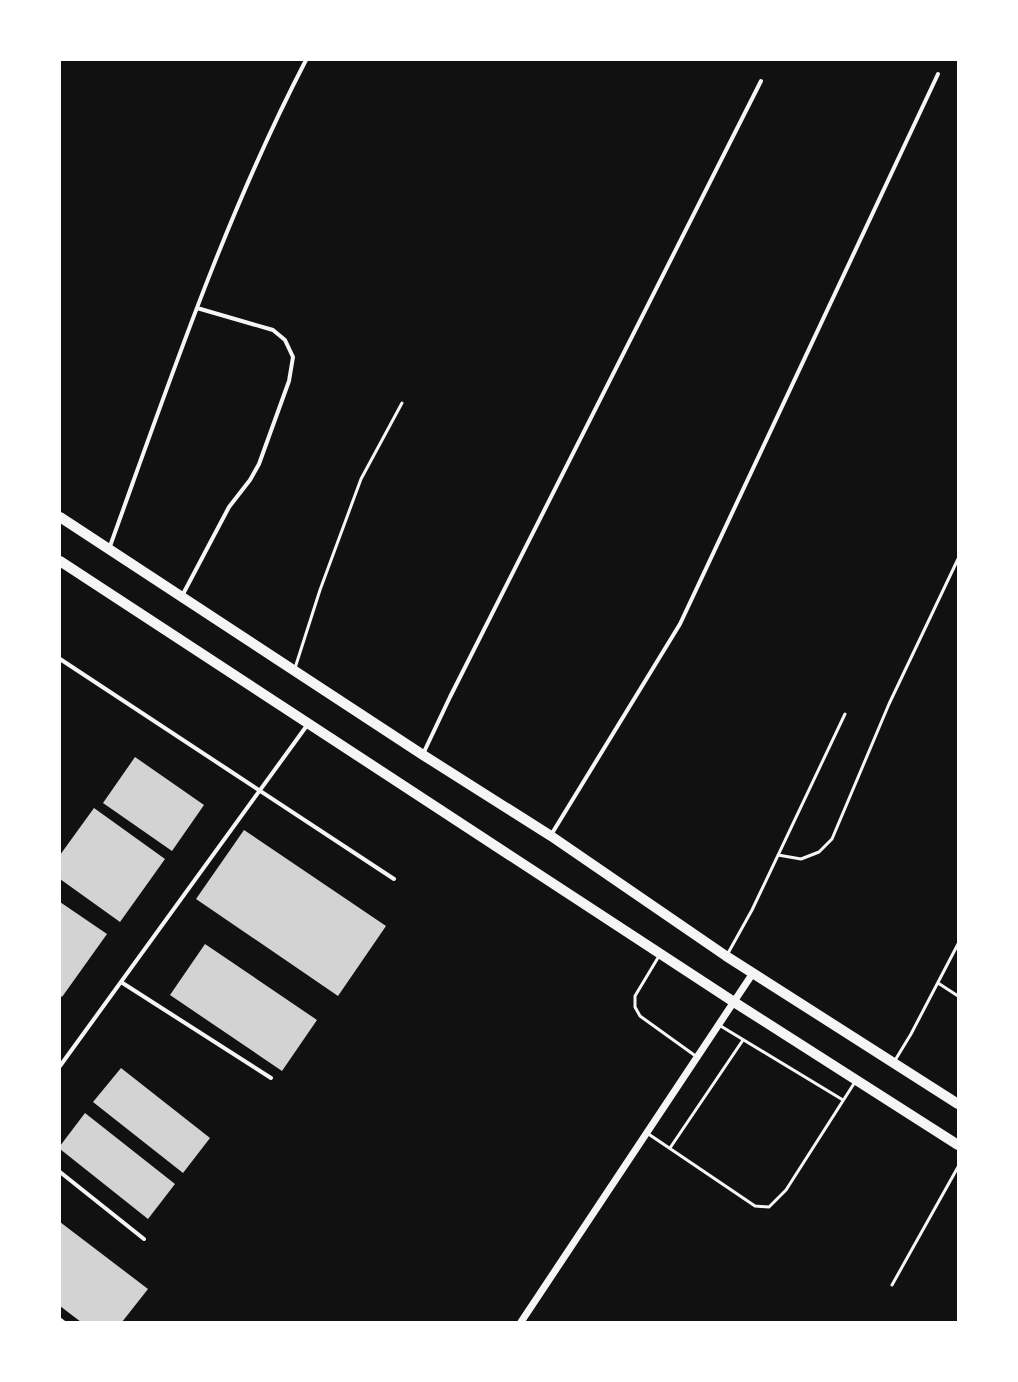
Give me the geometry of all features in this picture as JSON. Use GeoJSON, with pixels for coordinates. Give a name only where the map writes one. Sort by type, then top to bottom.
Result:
{"type":"FeatureCollection","features":[{"type":"Feature","properties":{"kind":"main road"},"geometry":{"type":"LineString","coordinates":[[60,517],[423,755],[551,836],[726,956],[958,1104]]}},
{"type":"Feature","properties":{"kind":"main road"},"geometry":{"type":"LineString","coordinates":[[60,561],[660,954],[958,1145]]}},
{"type":"Feature","properties":{"kind":"street"},"geometry":{"type":"LineString","coordinates":[[109,549],[223,241],[287,98],[306,60]]}},
{"type":"Feature","properties":{"kind":"street"},"geometry":{"type":"LineString","coordinates":[[551,836],[680,624],[938,74]]}},
{"type":"Feature","properties":{"kind":"street"},"geometry":{"type":"LineString","coordinates":[[423,755],[450,697],[761,81]]}},
{"type":"Feature","properties":{"kind":"street"},"geometry":{"type":"LineString","coordinates":[[182,597],[229,507],[250,480],[259,464],[289,381],[293,357],[285,340],[273,330],[197,308]]}},
{"type":"Feature","properties":{"kind":"street"},"geometry":{"type":"LineString","coordinates":[[60,659],[394,879]]}},
{"type":"Feature","properties":{"kind":"street"},"geometry":{"type":"LineString","coordinates":[[60,1066],[309,724]]}},
{"type":"Feature","properties":{"kind":"street"},"geometry":{"type":"LineString","coordinates":[[521,1322],[753,973]]}},
{"type":"Feature","properties":{"kind":"street"},"geometry":{"type":"LineString","coordinates":[[121,982],[271,1078]]}},
{"type":"Feature","properties":{"kind":"street"},"geometry":{"type":"LineString","coordinates":[[60,1172],[144,1239]]}},
{"type":"Feature","properties":{"kind":"lane"},"geometry":{"type":"LineString","coordinates":[[294,670],[320,590],[361,479],[402,403]]}},
{"type":"Feature","properties":{"kind":"lane"},"geometry":{"type":"LineString","coordinates":[[778,855],[801,858],[819,852],[832,839],[889,704],[958,559]]}},
{"type":"Feature","properties":{"kind":"lane"},"geometry":{"type":"LineString","coordinates":[[726,956],[752,910],[845,714]]}},
{"type":"Feature","properties":{"kind":"lane"},"geometry":{"type":"LineString","coordinates":[[893,1063],[911,1034],[958,944]]}},
{"type":"Feature","properties":{"kind":"lane"},"geometry":{"type":"LineString","coordinates":[[660,954],[635,996],[635,1007],[640,1016],[697,1057]]}},
{"type":"Feature","properties":{"kind":"lane"},"geometry":{"type":"LineString","coordinates":[[938,983],[958,996]]}},
{"type":"Feature","properties":{"kind":"lane"},"geometry":{"type":"LineString","coordinates":[[719,1025],[843,1100]]}},
{"type":"Feature","properties":{"kind":"lane"},"geometry":{"type":"LineString","coordinates":[[670,1148],[743,1040]]}},
{"type":"Feature","properties":{"kind":"lane"},"geometry":{"type":"LineString","coordinates":[[647,1133],[755,1206],[769,1207],[786,1190],[856,1080]]}},
{"type":"Feature","properties":{"kind":"lane"},"geometry":{"type":"LineString","coordinates":[[892,1285],[958,1167]]}},
{"type":"Feature","properties":{"kind":"lane"},"geometry":{"type":"LineString","coordinates":[[60,1319],[64,1322]]}},
{"type":"Feature","properties":{"kind":"building"},"geometry":{"type":"Polygon","coordinates":[[[135,757],[204,805],[172,851],[103,803],[135,757]]]}},
{"type":"Feature","properties":{"kind":"building"},"geometry":{"type":"Polygon","coordinates":[[[94,808],[165,859],[120,922],[60,879],[60,855],[94,808]]]}},
{"type":"Feature","properties":{"kind":"building"},"geometry":{"type":"Polygon","coordinates":[[[244,830],[386,926],[338,996],[196,899],[244,830]]]}},
{"type":"Feature","properties":{"kind":"building"},"geometry":{"type":"Polygon","coordinates":[[[60,902],[107,934],[62,997],[60,995],[60,902]]]}},
{"type":"Feature","properties":{"kind":"building"},"geometry":{"type":"Polygon","coordinates":[[[205,944],[317,1020],[282,1071],[170,995],[205,944]]]}},
{"type":"Feature","properties":{"kind":"building"},"geometry":{"type":"Polygon","coordinates":[[[121,1068],[210,1138],[183,1173],[93,1102],[121,1068]]]}},
{"type":"Feature","properties":{"kind":"building"},"geometry":{"type":"Polygon","coordinates":[[[85,1113],[175,1184],[148,1219],[60,1149],[60,1146],[85,1113]]]}},
{"type":"Feature","properties":{"kind":"building"},"geometry":{"type":"Polygon","coordinates":[[[60,1222],[148,1289],[122,1322],[81,1322],[60,1306],[60,1222]]]}}]}
